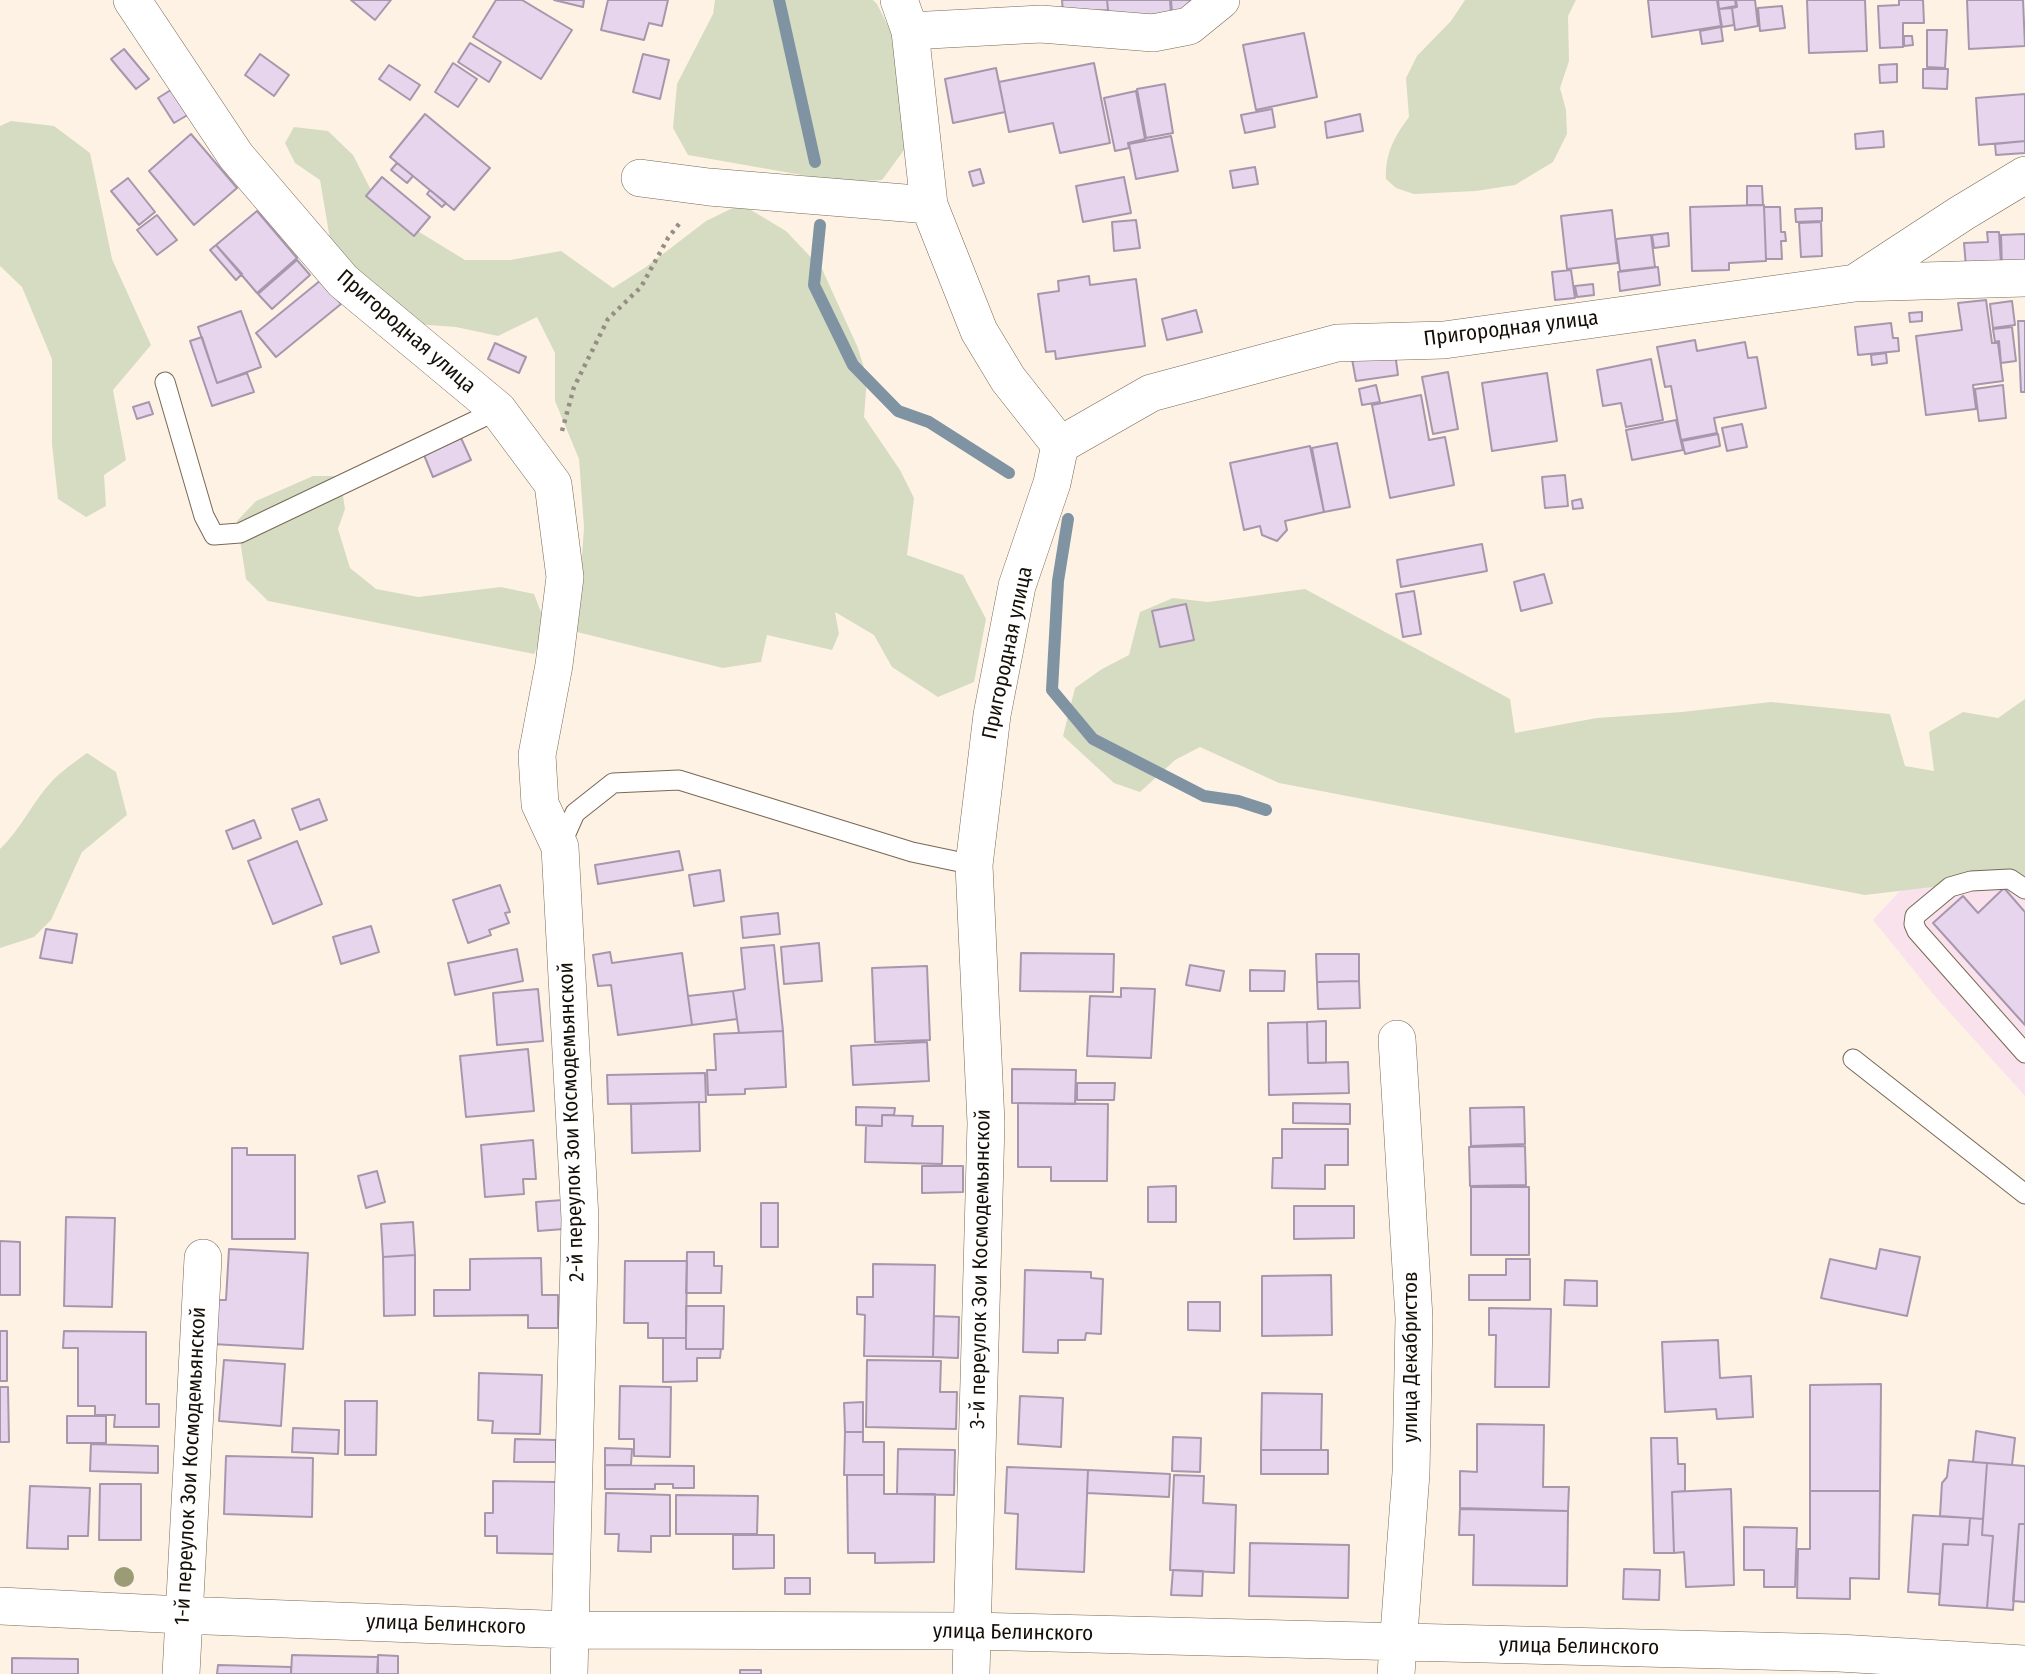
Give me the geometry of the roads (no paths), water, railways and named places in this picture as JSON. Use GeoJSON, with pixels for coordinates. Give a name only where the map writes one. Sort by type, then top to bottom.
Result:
{"type":"FeatureCollection","features":[{"type":"Feature","properties":{"kind":"street","name":"Пригородная улица"},"geometry":{"type":"LineString","coordinates":[[132,0],[236,156],[343,281],[498,410],[552,484],[565,577]]}},
{"type":"Feature","properties":{"kind":"street"},"geometry":{"type":"LineString","coordinates":[[1060,445],[1008,379],[979,331],[929,205],[904,15],[1153,33],[1189,26],[1221,0]]}},
{"type":"Feature","properties":{"kind":"street","name":"Пригородная улица"},"geometry":{"type":"LineString","coordinates":[[1855,283],[2025,175]]}},
{"type":"Feature","properties":{"kind":"street"},"geometry":{"type":"LineString","coordinates":[[640,178],[709,187],[929,205]]}},
{"type":"Feature","properties":{"kind":"street","name":"Пригородная улица"},"geometry":{"type":"LineString","coordinates":[[974,865],[992,715],[1017,586],[1052,482],[1060,445],[1151,393],[1337,343],[1444,340],[1855,283],[2025,278]]}},
{"type":"Feature","properties":{"kind":"street","name":"2-й переулок Зои Космодемьянской"},"geometry":{"type":"LineString","coordinates":[[565,577],[554,665],[537,755],[540,804],[560,847],[580,1219],[569,1674]]}},
{"type":"Feature","properties":{"kind":"street","name":"3-й переулок Зои Космодемьянской"},"geometry":{"type":"LineString","coordinates":[[971,1674],[986,1123],[974,865]]}},
{"type":"Feature","properties":{"kind":"street","name":"улица Декабристов"},"geometry":{"type":"LineString","coordinates":[[1397,1040],[1414,1318],[1411,1473],[1397,1659]]}},
{"type":"Feature","properties":{"kind":"street","name":"1-й переулок Зои Космодемьянской"},"geometry":{"type":"LineString","coordinates":[[181,1674],[182,1615],[203,1258]]}},
{"type":"Feature","properties":{"kind":"street","name":"улица Белинского"},"geometry":{"type":"LineString","coordinates":[[0,1606],[571,1630],[972,1631],[1397,1659],[2025,1664]]}},
{"type":"Feature","properties":{"kind":"lane"},"geometry":{"type":"LineString","coordinates":[[165,382],[204,516],[214,535],[240,533],[498,410]]}},
{"type":"Feature","properties":{"kind":"lane"},"geometry":{"type":"LineString","coordinates":[[560,847],[575,813],[613,783],[679,780],[912,852],[974,865]]}},
{"type":"Feature","properties":{"kind":"lane"},"geometry":{"type":"LineString","coordinates":[[2025,889],[2010,879],[1970,881],[1950,887],[1915,916],[1914,924],[1917,931],[2025,1054]]}},
{"type":"Feature","properties":{"kind":"lane"},"geometry":{"type":"LineString","coordinates":[[1853,1059],[2025,1194]]}},
{"type":"Feature","properties":{"kind":"waterway"},"geometry":{"type":"LineString","coordinates":[[779,0],[815,162]]}},
{"type":"Feature","properties":{"kind":"waterway"},"geometry":{"type":"LineString","coordinates":[[820,225],[814,285],[853,365],[898,411],[929,422],[1009,473]]}},
{"type":"Feature","properties":{"kind":"waterway"},"geometry":{"type":"LineString","coordinates":[[1068,519],[1058,581],[1052,690],[1093,739],[1204,796],[1238,801],[1266,810]]}}]}
